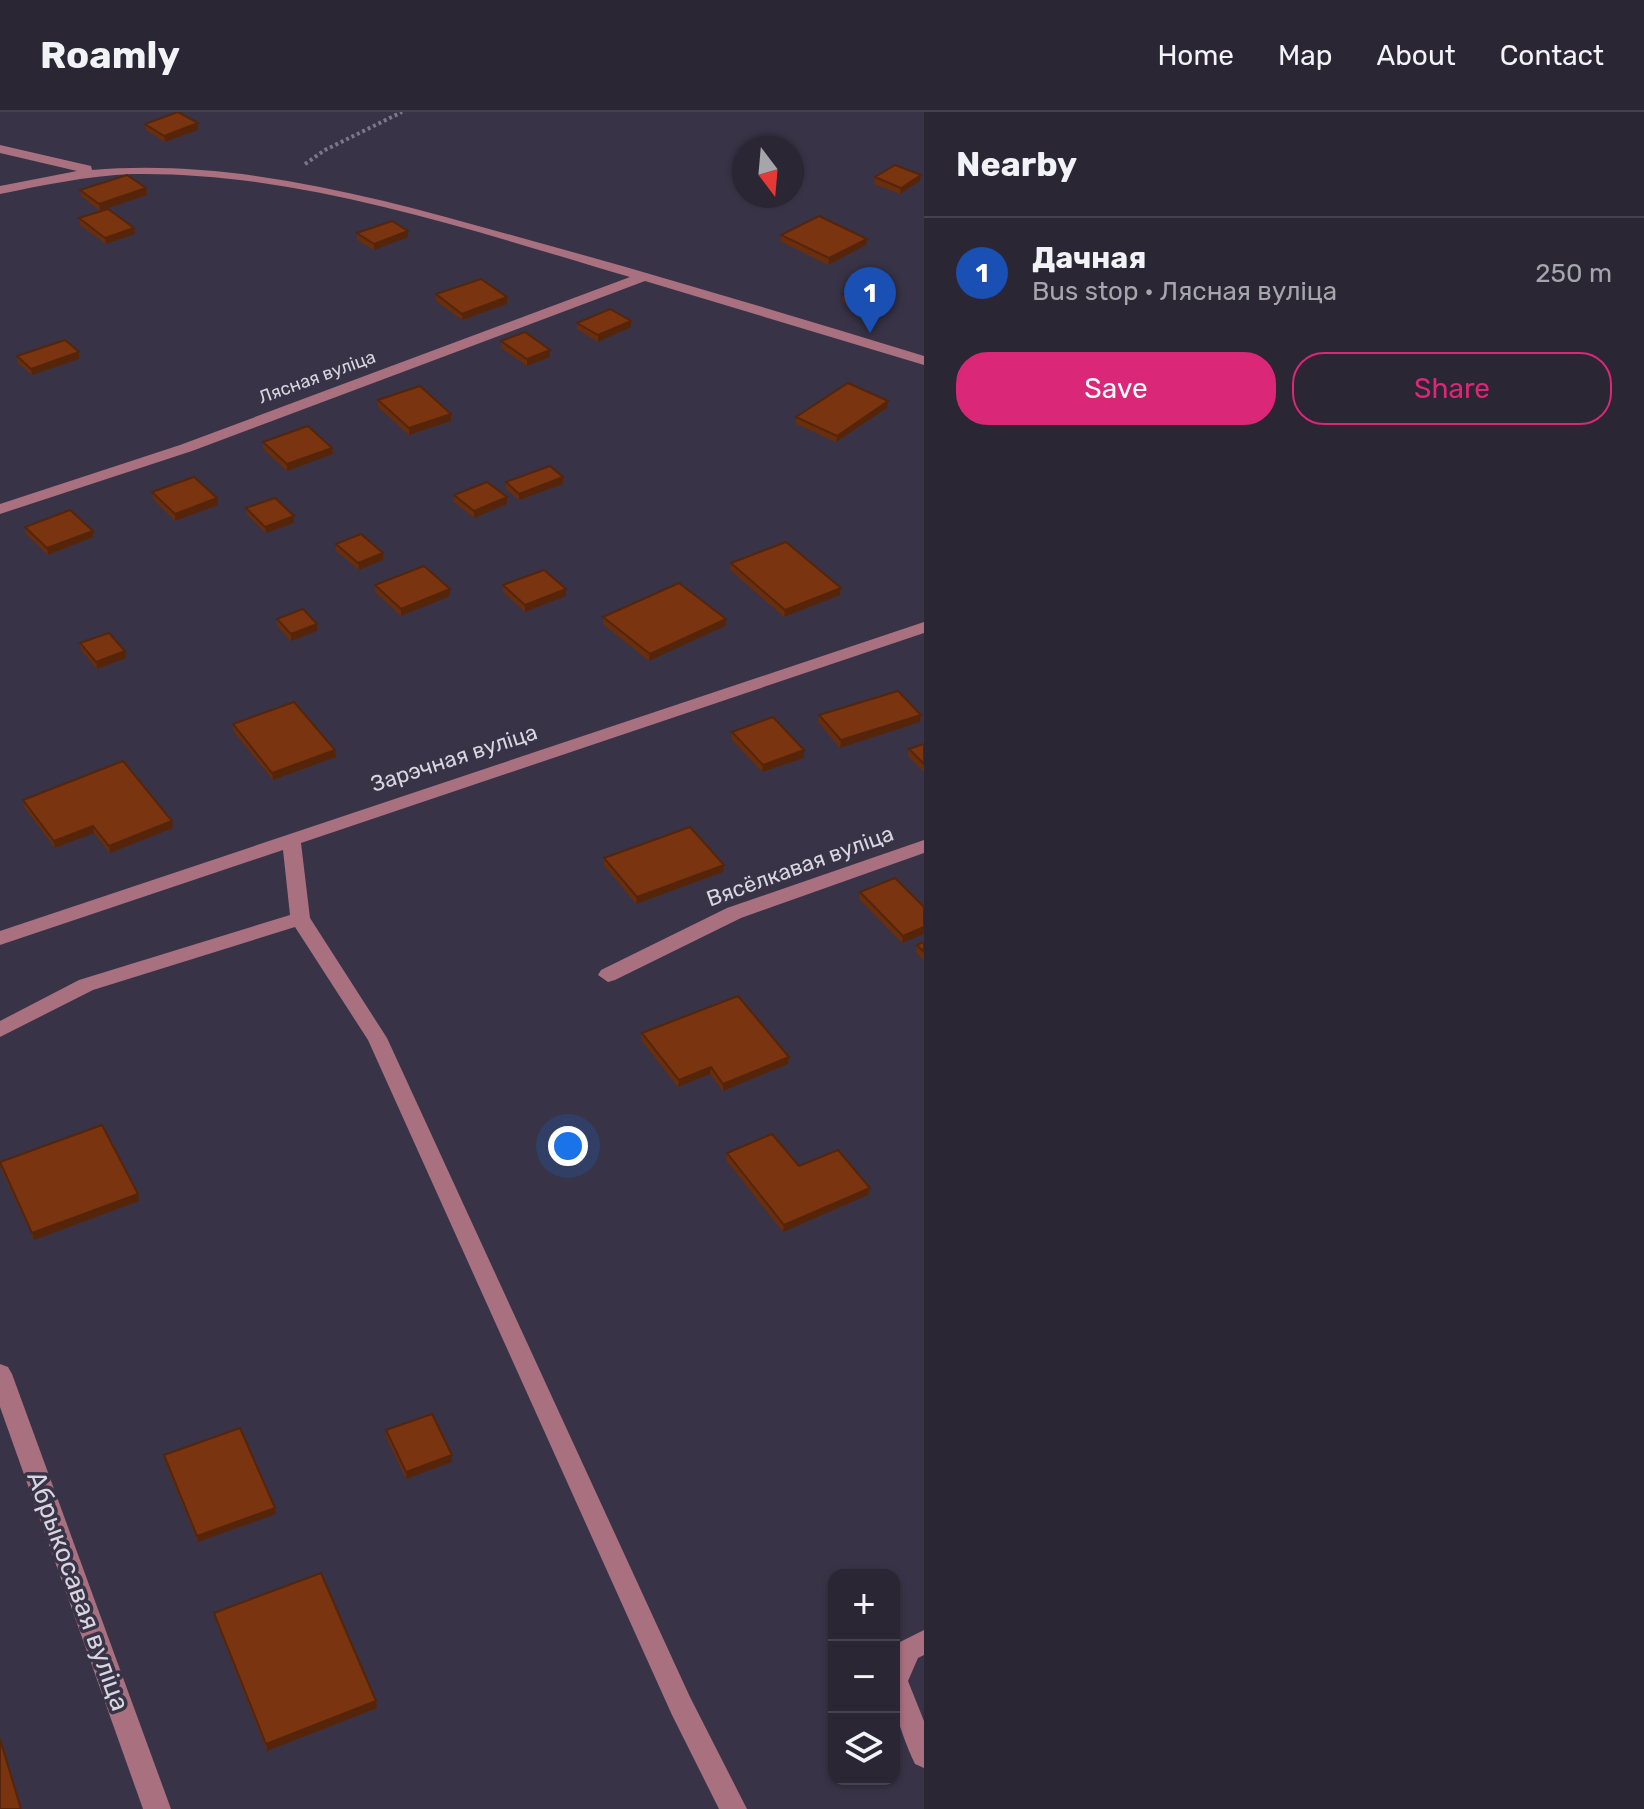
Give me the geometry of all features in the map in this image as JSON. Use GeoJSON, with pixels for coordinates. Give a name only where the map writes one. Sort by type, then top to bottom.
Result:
{"type":"FeatureCollection","features":[{"type":"Feature","properties":{"kind":"street"},"geometry":{"type":"LineString","coordinates":[[0,149],[102,173]]}},
{"type":"Feature","properties":{"kind":"street"},"geometry":{"type":"LineString","coordinates":[[0,190],[44,179],[102,173],[172,172],[277,184],[444,221],[646,276],[924,361]]}},
{"type":"Feature","properties":{"kind":"street","name":"Лясная вуліца"},"geometry":{"type":"LineString","coordinates":[[0,509],[186,448],[646,276]]}},
{"type":"Feature","properties":{"kind":"street","name":"Зарэчная вуліца"},"geometry":{"type":"LineString","coordinates":[[0,938],[924,627]]}},
{"type":"Feature","properties":{"kind":"street"},"geometry":{"type":"LineString","coordinates":[[291,838],[300,919],[377,1038],[681,1706],[733,1809]]}},
{"type":"Feature","properties":{"kind":"street","name":"Вясёлкавая вуліца"},"geometry":{"type":"LineString","coordinates":[[608,975],[734,913],[924,846]]}},
{"type":"Feature","properties":{"kind":"street"},"geometry":{"type":"LineString","coordinates":[[0,1030],[86,985],[300,919]]}},
{"type":"Feature","properties":{"kind":"street","name":"Абрыкосавая вуліца"},"geometry":{"type":"LineString","coordinates":[[0,1374],[157,1809]]}},
{"type":"Feature","properties":{"kind":"street"},"geometry":{"type":"LineString","coordinates":[[924,1642],[909,1650],[895,1681],[924,1755]]}},
{"type":"Feature","properties":{"kind":"path"},"geometry":{"type":"LineString","coordinates":[[277,184],[325,150],[402,112]]}},
{"type":"Feature","properties":{"kind":"building"},"geometry":{"type":"Polygon","coordinates":[[[178,112],[198,123],[164,136],[145,124],[178,112]]]}},
{"type":"Feature","properties":{"kind":"building"},"geometry":{"type":"Polygon","coordinates":[[[895,165],[921,175],[901,188],[875,177],[895,165]]]}},
{"type":"Feature","properties":{"kind":"building"},"geometry":{"type":"Polygon","coordinates":[[[127,175],[146,188],[99,204],[80,190],[127,175]]]}},
{"type":"Feature","properties":{"kind":"building"},"geometry":{"type":"Polygon","coordinates":[[[108,209],[134,228],[105,238],[79,218],[108,209]]]}},
{"type":"Feature","properties":{"kind":"building"},"geometry":{"type":"Polygon","coordinates":[[[819,216],[867,239],[829,258],[781,235],[819,216]]]}},
{"type":"Feature","properties":{"kind":"building"},"geometry":{"type":"Polygon","coordinates":[[[392,221],[408,231],[374,244],[357,233],[392,221]]]}},
{"type":"Feature","properties":{"kind":"building"},"geometry":{"type":"Polygon","coordinates":[[[867,277],[890,286],[867,303],[843,294],[867,277]]]}},
{"type":"Feature","properties":{"kind":"building"},"geometry":{"type":"Polygon","coordinates":[[[481,279],[507,297],[462,314],[436,294],[481,279]]]}},
{"type":"Feature","properties":{"kind":"building"},"geometry":{"type":"Polygon","coordinates":[[[610,309],[631,321],[598,335],[577,323],[610,309]]]}},
{"type":"Feature","properties":{"kind":"building"},"geometry":{"type":"Polygon","coordinates":[[[525,332],[550,350],[527,359],[501,341],[525,332]]]}},
{"type":"Feature","properties":{"kind":"building"},"geometry":{"type":"Polygon","coordinates":[[[65,340],[79,352],[31,369],[17,356],[65,340]]]}},
{"type":"Feature","properties":{"kind":"building"},"geometry":{"type":"Polygon","coordinates":[[[848,383],[888,401],[837,436],[796,417],[848,383]]]}},
{"type":"Feature","properties":{"kind":"building"},"geometry":{"type":"Polygon","coordinates":[[[420,386],[451,414],[409,428],[378,400],[420,386]]]}},
{"type":"Feature","properties":{"kind":"building"},"geometry":{"type":"Polygon","coordinates":[[[308,426],[332,448],[287,464],[263,442],[308,426]]]}},
{"type":"Feature","properties":{"kind":"building"},"geometry":{"type":"Polygon","coordinates":[[[550,466],[563,477],[519,494],[506,482],[550,466]]]}},
{"type":"Feature","properties":{"kind":"building"},"geometry":{"type":"Polygon","coordinates":[[[194,477],[217,498],[175,514],[152,492],[194,477]]]}},
{"type":"Feature","properties":{"kind":"building"},"geometry":{"type":"Polygon","coordinates":[[[487,482],[507,497],[474,511],[454,495],[487,482]]]}},
{"type":"Feature","properties":{"kind":"building"},"geometry":{"type":"Polygon","coordinates":[[[275,498],[294,516],[265,527],[246,508],[275,498]]]}},
{"type":"Feature","properties":{"kind":"building"},"geometry":{"type":"Polygon","coordinates":[[[70,510],[93,531],[47,548],[25,527],[70,510]]]}},
{"type":"Feature","properties":{"kind":"building"},"geometry":{"type":"Polygon","coordinates":[[[361,534],[383,553],[358,563],[336,544],[361,534]]]}},
{"type":"Feature","properties":{"kind":"building"},"geometry":{"type":"Polygon","coordinates":[[[786,542],[841,588],[785,610],[731,563],[786,542]]]}},
{"type":"Feature","properties":{"kind":"building"},"geometry":{"type":"Polygon","coordinates":[[[424,566],[450,589],[401,609],[375,585],[424,566]]]}},
{"type":"Feature","properties":{"kind":"building"},"geometry":{"type":"Polygon","coordinates":[[[544,570],[566,589],[525,605],[503,585],[544,570]]]}},
{"type":"Feature","properties":{"kind":"building"},"geometry":{"type":"Polygon","coordinates":[[[679,583],[726,619],[650,654],[603,617],[679,583]]]}},
{"type":"Feature","properties":{"kind":"building"},"geometry":{"type":"Polygon","coordinates":[[[303,609],[317,624],[291,634],[277,619],[303,609]]]}},
{"type":"Feature","properties":{"kind":"building"},"geometry":{"type":"Polygon","coordinates":[[[109,633],[125,651],[96,662],[80,643],[109,633]]]}},
{"type":"Feature","properties":{"kind":"building"},"geometry":{"type":"Polygon","coordinates":[[[898,691],[921,715],[841,740],[819,715],[898,691]]]}},
{"type":"Feature","properties":{"kind":"building"},"geometry":{"type":"Polygon","coordinates":[[[294,702],[335,750],[272,773],[233,724],[294,702]]]}},
{"type":"Feature","properties":{"kind":"building"},"geometry":{"type":"Polygon","coordinates":[[[773,717],[804,750],[763,765],[732,732],[773,717]]]}},
{"type":"Feature","properties":{"kind":"building"},"geometry":{"type":"Polygon","coordinates":[[[924,744],[924,764],[909,749],[924,744]]]}},
{"type":"Feature","properties":{"kind":"building"},"geometry":{"type":"Polygon","coordinates":[[[123,761],[172,821],[109,846],[93,826],[54,841],[23,800],[123,761]]]}},
{"type":"Feature","properties":{"kind":"building"},"geometry":{"type":"Polygon","coordinates":[[[690,827],[724,865],[637,897],[604,858],[690,827]]]}},
{"type":"Feature","properties":{"kind":"building"},"geometry":{"type":"Polygon","coordinates":[[[895,878],[924,907],[924,927],[903,936],[860,892],[895,878]]]}},
{"type":"Feature","properties":{"kind":"building"},"geometry":{"type":"Polygon","coordinates":[[[738,996],[789,1057],[723,1084],[711,1067],[679,1080],[642,1033],[738,996]]]}},
{"type":"Feature","properties":{"kind":"building"},"geometry":{"type":"Polygon","coordinates":[[[102,1125],[138,1194],[32,1233],[0,1162],[102,1125]]]}},
{"type":"Feature","properties":{"kind":"building"},"geometry":{"type":"Polygon","coordinates":[[[772,1134],[799,1166],[838,1150],[870,1188],[784,1225],[727,1153],[772,1134]]]}},
{"type":"Feature","properties":{"kind":"building"},"geometry":{"type":"Polygon","coordinates":[[[432,1414],[452,1455],[406,1472],[386,1430],[432,1414]]]}},
{"type":"Feature","properties":{"kind":"building"},"geometry":{"type":"Polygon","coordinates":[[[240,1428],[275,1508],[197,1536],[164,1455],[240,1428]]]}},
{"type":"Feature","properties":{"kind":"building"},"geometry":{"type":"Polygon","coordinates":[[[321,1573],[376,1701],[266,1744],[214,1613],[321,1573]]]}},
{"type":"Feature","properties":{"kind":"building"},"geometry":{"type":"Polygon","coordinates":[[[0,1739],[21,1809],[0,1809],[0,1739]]]}},
{"type":"Feature","properties":{"kind":"place","name":"Дачная"},"geometry":{"type":"Point","coordinates":[870,333]}}]}
